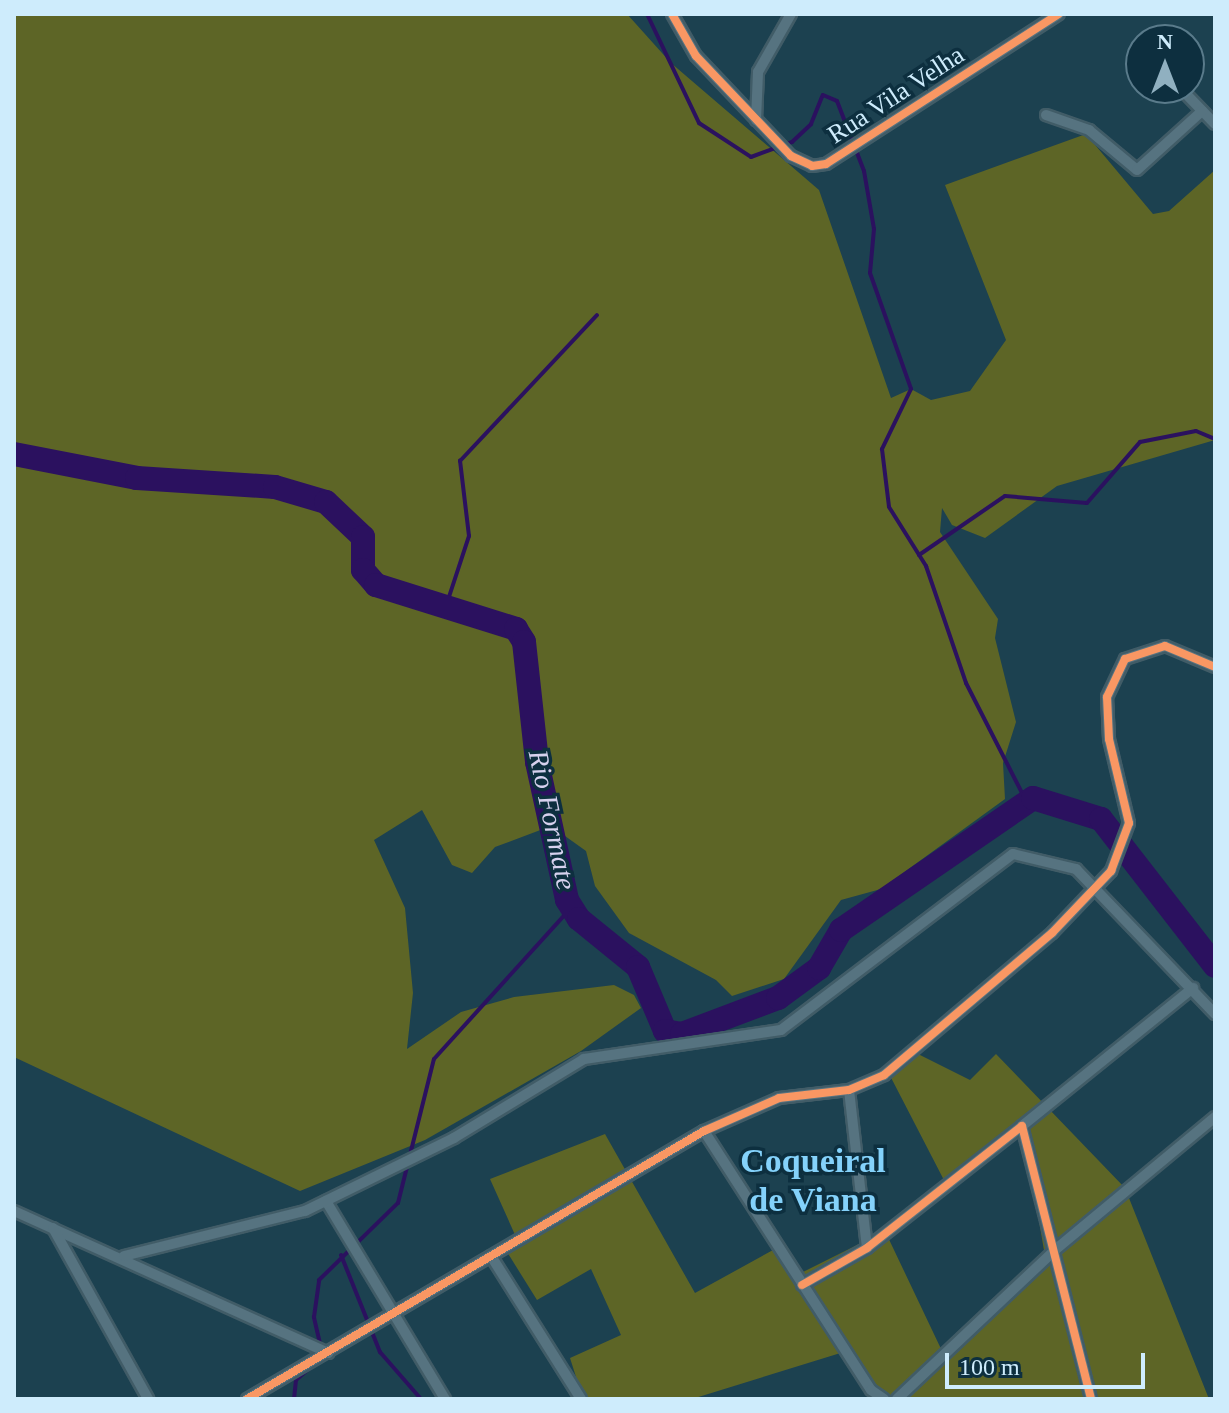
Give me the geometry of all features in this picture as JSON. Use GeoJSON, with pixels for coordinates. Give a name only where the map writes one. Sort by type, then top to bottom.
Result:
{"type":"FeatureCollection","features":[{"type":"Feature","properties":{"kind":"street"},"geometry":{"type":"LineString","coordinates":[[672,14],[696,56],[756,120]]}},
{"type":"Feature","properties":{"kind":"street","name":"Rua Vila Velha"},"geometry":{"type":"LineString","coordinates":[[756,120],[791,156],[826,164],[1059,14]]}},
{"type":"Feature","properties":{"kind":"street"},"geometry":{"type":"LineString","coordinates":[[756,120],[758,72],[790,15]]}},
{"type":"Feature","properties":{"kind":"street"},"geometry":{"type":"LineString","coordinates":[[1195,104],[1215,124]]}},
{"type":"Feature","properties":{"kind":"street"},"geometry":{"type":"LineString","coordinates":[[1046,115],[1089,130],[1137,170],[1202,111]]}},
{"type":"Feature","properties":{"kind":"street"},"geometry":{"type":"LineString","coordinates":[[247,1399],[704,1131],[779,1098],[849,1090],[884,1075],[1100,888],[1111,871],[1128,840],[1129,810],[1106,715],[1113,678],[1125,659],[1150,646],[1182,650],[1215,667]]}},
{"type":"Feature","properties":{"kind":"street"},"geometry":{"type":"LineString","coordinates":[[124,1256],[326,1201],[454,1138],[584,1059],[754,1037],[792,1025],[1003,856],[1052,859],[1100,888],[1215,1014]]}},
{"type":"Feature","properties":{"kind":"street"},"geometry":{"type":"LineString","coordinates":[[802,1285],[867,1248],[1193,988]]}},
{"type":"Feature","properties":{"kind":"street"},"geometry":{"type":"LineString","coordinates":[[849,1090],[867,1248]]}},
{"type":"Feature","properties":{"kind":"street"},"geometry":{"type":"LineString","coordinates":[[897,1399],[1055,1250],[1215,1117]]}},
{"type":"Feature","properties":{"kind":"street"},"geometry":{"type":"LineString","coordinates":[[1022,1126],[1091,1399]]}},
{"type":"Feature","properties":{"kind":"street"},"geometry":{"type":"LineString","coordinates":[[704,1131],[802,1285],[884,1399]]}},
{"type":"Feature","properties":{"kind":"street"},"geometry":{"type":"LineString","coordinates":[[326,1201],[391,1316],[445,1399]]}},
{"type":"Feature","properties":{"kind":"street"},"geometry":{"type":"LineString","coordinates":[[14,1211],[124,1256],[328,1353]]}},
{"type":"Feature","properties":{"kind":"street"},"geometry":{"type":"LineString","coordinates":[[53,1228],[148,1399]]}},
{"type":"Feature","properties":{"kind":"street"},"geometry":{"type":"LineString","coordinates":[[491,1256],[581,1399]]}},
{"type":"Feature","properties":{"kind":"green space"},"geometry":{"type":"Polygon","coordinates":[[[14,14],[627,14],[671,63],[819,190],[891,398],[911,389],[931,400],[970,391],[1006,340],[945,185],[1086,134],[1153,214],[1169,211],[1215,170],[1215,440],[1057,486],[985,538],[952,525],[942,508],[940,532],[998,619],[995,638],[1016,722],[1003,763],[1005,799],[881,889],[841,900],[784,979],[732,996],[716,980],[629,933],[595,886],[586,851],[551,826],[495,847],[472,873],[452,865],[422,810],[374,840],[405,908],[413,993],[407,1049],[461,1012],[514,997],[614,985],[634,995],[641,1008],[581,1051],[425,1140],[300,1191],[14,1057],[14,14]]]}},
{"type":"Feature","properties":{"kind":"green space"},"geometry":{"type":"Polygon","coordinates":[[[910,1050],[970,1080],[996,1054],[1125,1188],[1209,1399],[878,1399],[847,1351],[692,1399],[583,1399],[570,1358],[621,1335],[591,1269],[537,1300],[502,1244],[516,1237],[490,1179],[605,1134],[695,1293],[784,1244],[801,1273],[885,1231],[943,1353],[1046,1262],[1023,1128],[947,1186],[885,1066],[910,1050]]]}},
{"type":"Feature","properties":{"kind":"waterway"},"geometry":{"type":"LineString","coordinates":[[647,14],[699,123],[751,157],[792,142],[811,124],[823,95],[837,101],[864,171],[874,229],[870,273],[911,389],[882,449],[889,507],[926,566],[966,683],[1026,801]]}},
{"type":"Feature","properties":{"kind":"waterway"},"geometry":{"type":"LineString","coordinates":[[446,606],[469,536],[460,461],[597,315]]}},
{"type":"Feature","properties":{"kind":"waterway"},"geometry":{"type":"LineString","coordinates":[[919,555],[1005,496],[1087,503],[1140,442],[1196,431],[1215,439]]}},
{"type":"Feature","properties":{"kind":"waterway","name":"Rio Formate"},"geometry":{"type":"LineString","coordinates":[[14,454],[137,478],[275,487],[326,502],[363,537],[363,570],[376,585],[516,629],[524,642],[537,762],[567,900],[579,919],[638,967],[665,1031],[682,1034],[778,998],[819,968],[841,930],[1033,798],[1101,819],[1215,966]]}},
{"type":"Feature","properties":{"kind":"waterway"},"geometry":{"type":"LineString","coordinates":[[321,1348],[314,1317],[319,1280],[398,1203],[434,1059],[571,908]]}},
{"type":"Feature","properties":{"kind":"waterway"},"geometry":{"type":"LineString","coordinates":[[341,1255],[380,1352],[421,1399]]}},
{"type":"Feature","properties":{"kind":"waterway"},"geometry":{"type":"LineString","coordinates":[[294,1399],[296,1380],[324,1356]]}},
{"type":"Feature","properties":{"kind":"cycle path"},"geometry":{"type":"LineString","coordinates":[[672,14],[696,56],[791,156],[812,166],[826,164],[1059,14]]}},
{"type":"Feature","properties":{"kind":"cycle path"},"geometry":{"type":"LineString","coordinates":[[247,1399],[704,1131],[779,1098],[849,1090],[884,1075],[1052,933],[1111,871],[1129,823],[1109,739],[1107,697],[1125,659],[1165,646],[1215,667]]}},
{"type":"Feature","properties":{"kind":"cycle path"},"geometry":{"type":"LineString","coordinates":[[802,1285],[867,1248],[1022,1126],[1091,1399]]}},
{"type":"Feature","properties":{"kind":"district","name":"Coqueiral de Viana"},"geometry":{"type":"Point","coordinates":[813,1180]}}]}
